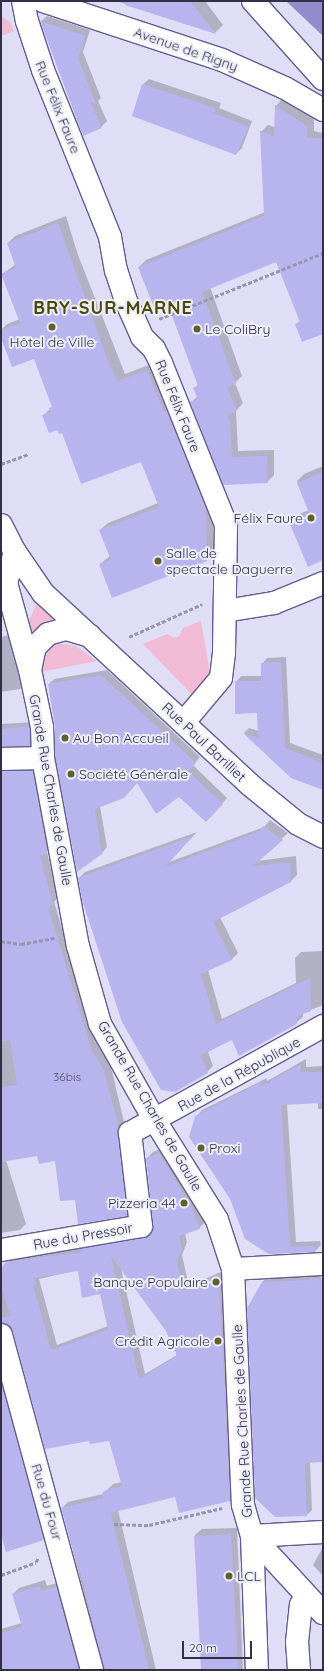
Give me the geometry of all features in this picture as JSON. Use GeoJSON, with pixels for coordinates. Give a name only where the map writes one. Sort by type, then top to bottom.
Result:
{"type":"FeatureCollection","features":[{"type":"Feature","properties":{"kind":"street","name":"Rue Félix Faure"},"geometry":{"type":"LineString","coordinates":[[23,1],[26,21],[43,70],[110,237],[116,270],[138,327],[161,363],[226,525],[225,604],[221,678],[184,722]]}},
{"type":"Feature","properties":{"kind":"street","name":"Avenue de Rigny"},"geometry":{"type":"LineString","coordinates":[[43,1],[222,60],[285,88],[323,110]]}},
{"type":"Feature","properties":{"kind":"street"},"geometry":{"type":"LineString","coordinates":[[253,1],[323,79]]}},
{"type":"Feature","properties":{"kind":"street"},"geometry":{"type":"LineString","coordinates":[[1,525],[15,552]]}},
{"type":"Feature","properties":{"kind":"street","name":"Rue Paul Barilliet"},"geometry":{"type":"LineString","coordinates":[[15,552],[43,592],[249,784],[298,824],[323,837]]}},
{"type":"Feature","properties":{"kind":"street","name":"Grande Rue Charles de Gaulle"},"geometry":{"type":"LineString","coordinates":[[15,552],[6,583],[30,670],[42,727],[43,758],[76,935],[100,1024],[154,1119],[216,1220],[233,1269],[243,1505],[252,1536],[257,1670]]}},
{"type":"Feature","properties":{"kind":"street"},"geometry":{"type":"LineString","coordinates":[[225,604],[274,603],[323,583]]}},
{"type":"Feature","properties":{"kind":"street","name":"Rue Paul Barilliet"},"geometry":{"type":"LineString","coordinates":[[30,670],[35,647],[48,634],[66,629],[93,637]]}},
{"type":"Feature","properties":{"kind":"street"},"geometry":{"type":"LineString","coordinates":[[1,759],[43,758]]}},
{"type":"Feature","properties":{"kind":"street","name":"Rue de la République"},"geometry":{"type":"LineString","coordinates":[[154,1119],[323,1026]]}},
{"type":"Feature","properties":{"kind":"street","name":"Rue du Pressoir"},"geometry":{"type":"LineString","coordinates":[[1,1250],[141,1226],[130,1133],[154,1119]]}},
{"type":"Feature","properties":{"kind":"street"},"geometry":{"type":"LineString","coordinates":[[233,1269],[323,1264]]}},
{"type":"Feature","properties":{"kind":"street","name":"Rue du Four"},"geometry":{"type":"LineString","coordinates":[[1,1336],[92,1670]]}},
{"type":"Feature","properties":{"kind":"street"},"geometry":{"type":"LineString","coordinates":[[252,1536],[323,1532]]}},
{"type":"Feature","properties":{"kind":"street"},"geometry":{"type":"LineString","coordinates":[[252,1536],[323,1613]]}},
{"type":"Feature","properties":{"kind":"street"},"geometry":{"type":"LineString","coordinates":[[299,1670],[297,1642],[301,1605],[306,1596]]}},
{"type":"Feature","properties":{"kind":"path"},"geometry":{"type":"LineString","coordinates":[[138,327],[323,253]]}},
{"type":"Feature","properties":{"kind":"path"},"geometry":{"type":"LineString","coordinates":[[1,464],[28,454]]}},
{"type":"Feature","properties":{"kind":"path"},"geometry":{"type":"LineString","coordinates":[[129,637],[212,599],[225,604]]}},
{"type":"Feature","properties":{"kind":"path"},"geometry":{"type":"LineString","coordinates":[[1,942],[21,944],[76,935]]}},
{"type":"Feature","properties":{"kind":"path"},"geometry":{"type":"LineString","coordinates":[[114,1524],[149,1525],[227,1507]]}},
{"type":"Feature","properties":{"kind":"path"},"geometry":{"type":"LineString","coordinates":[[1,1575],[36,1562],[39,1556]]}},
{"type":"Feature","properties":{"kind":"shaded area"},"geometry":{"type":"Polygon","coordinates":[[[286,1],[323,1],[323,36],[286,1]]]}},
{"type":"Feature","properties":{"kind":"shaded area"},"geometry":{"type":"Polygon","coordinates":[[[1,16],[10,22],[14,31],[1,36],[1,16]]]}},
{"type":"Feature","properties":{"kind":"shaded area"},"geometry":{"type":"Polygon","coordinates":[[[37,603],[57,623],[32,633],[28,623],[37,603]]]}},
{"type":"Feature","properties":{"kind":"shaded area"},"geometry":{"type":"Polygon","coordinates":[[[201,621],[214,697],[200,703],[143,644],[167,634],[174,638],[179,636],[183,628],[201,621]]]}},
{"type":"Feature","properties":{"kind":"shaded area"},"geometry":{"type":"Polygon","coordinates":[[[56,643],[76,646],[97,661],[41,672],[40,655],[44,648],[56,643]]]}},
{"type":"Feature","properties":{"kind":"building"},"geometry":{"type":"Polygon","coordinates":[[[126,1],[190,1],[216,34],[125,5],[126,1]]]}},
{"type":"Feature","properties":{"kind":"building"},"geometry":{"type":"Polygon","coordinates":[[[40,21],[85,36],[78,58],[96,104],[91,103],[102,128],[83,136],[40,21]]]}},
{"type":"Feature","properties":{"kind":"building"},"geometry":{"type":"Polygon","coordinates":[[[142,84],[216,108],[214,113],[248,127],[236,155],[132,116],[142,84]]]}},
{"type":"Feature","properties":{"kind":"building"},"geometry":{"type":"Polygon","coordinates":[[[275,105],[307,126],[307,138],[323,138],[323,334],[302,342],[295,324],[300,322],[276,262],[202,292],[236,384],[227,387],[237,411],[228,415],[230,422],[232,457],[267,456],[268,483],[223,485],[190,402],[198,399],[193,388],[198,386],[168,305],[155,310],[138,267],[264,216],[260,131],[274,136],[275,105]]]}},
{"type":"Feature","properties":{"kind":"building"},"geometry":{"type":"Polygon","coordinates":[[[58,223],[111,369],[112,368],[117,381],[147,370],[164,412],[167,411],[206,509],[207,561],[112,598],[99,564],[111,560],[99,530],[159,507],[141,462],[81,484],[62,433],[59,434],[57,430],[49,433],[42,415],[51,412],[49,408],[52,407],[34,359],[12,367],[1,338],[1,330],[20,323],[1,274],[16,268],[7,243],[58,223]]]}},
{"type":"Feature","properties":{"kind":"building","name":"Félix Faure"},"geometry":{"type":"Polygon","coordinates":[[[323,472],[323,560],[308,567],[289,522],[309,513],[297,483],[323,472]]]}},
{"type":"Feature","properties":{"kind":"building"},"geometry":{"type":"Polygon","coordinates":[[[281,662],[285,748],[323,763],[323,790],[291,778],[243,733],[258,738],[257,713],[235,714],[235,681],[261,681],[261,663],[281,662]]]}},
{"type":"Feature","properties":{"kind":"building"},"geometry":{"type":"Polygon","coordinates":[[[101,675],[196,763],[188,771],[223,804],[206,822],[179,797],[156,814],[137,783],[124,798],[95,809],[102,854],[77,872],[55,757],[55,727],[48,684],[101,675]]]}},
{"type":"Feature","properties":{"kind":"building"},"geometry":{"type":"Polygon","coordinates":[[[29,727],[30,746],[1,746],[1,729],[29,727]]]}},
{"type":"Feature","properties":{"kind":"building"},"geometry":{"type":"Polygon","coordinates":[[[1,771],[33,771],[47,854],[40,855],[53,905],[48,907],[92,1051],[104,1070],[119,1129],[127,1216],[78,1224],[75,1200],[60,1201],[55,1161],[39,1164],[37,1156],[1,1162],[1,1087],[17,1085],[10,1040],[1,1042],[1,771]]]}},
{"type":"Feature","properties":{"kind":"building"},"geometry":{"type":"Polygon","coordinates":[[[263,826],[283,840],[253,866],[290,862],[291,882],[213,922],[232,960],[201,974],[216,1024],[310,978],[311,1011],[297,1016],[297,1024],[239,1056],[232,1040],[201,1055],[208,1073],[175,1092],[161,1090],[122,1022],[82,900],[78,878],[193,836],[165,867],[258,832],[263,826]]]}},
{"type":"Feature","properties":{"kind":"building"},"geometry":{"type":"Polygon","coordinates":[[[301,1064],[300,1072],[323,1072],[323,1103],[281,1105],[290,1247],[315,1246],[315,1252],[269,1254],[245,1239],[230,1199],[189,1137],[195,1116],[261,1082],[261,1086],[301,1064]]]}},
{"type":"Feature","properties":{"kind":"building"},"geometry":{"type":"Polygon","coordinates":[[[159,1153],[191,1206],[200,1229],[179,1236],[182,1249],[177,1261],[183,1291],[219,1275],[230,1501],[179,1513],[175,1497],[111,1513],[149,1670],[104,1670],[82,1579],[61,1508],[103,1498],[102,1493],[106,1490],[122,1486],[109,1441],[90,1444],[89,1441],[45,1449],[13,1332],[10,1326],[1,1323],[1,1317],[10,1316],[1,1284],[1,1269],[6,1262],[82,1252],[81,1249],[148,1236],[153,1225],[146,1158],[159,1153]],[[111,1256],[139,1379],[177,1356],[166,1331],[111,1256]],[[78,1271],[34,1278],[36,1284],[33,1284],[51,1350],[108,1330],[100,1294],[82,1298],[78,1271]]]}},
{"type":"Feature","properties":{"kind":"building"},"geometry":{"type":"Polygon","coordinates":[[[307,1277],[323,1280],[323,1462],[305,1463],[307,1516],[275,1517],[255,1498],[247,1308],[262,1282],[311,1280],[307,1277]]]}},
{"type":"Feature","properties":{"kind":"building"},"geometry":{"type":"Polygon","coordinates":[[[1,1383],[44,1540],[6,1552],[1,1534],[1,1383]]]}},
{"type":"Feature","properties":{"kind":"building"},"geometry":{"type":"Polygon","coordinates":[[[231,1534],[238,1670],[201,1670],[194,1536],[231,1534]]]}},
{"type":"Feature","properties":{"kind":"building"},"geometry":{"type":"Polygon","coordinates":[[[39,1586],[41,1591],[56,1587],[79,1670],[1,1670],[1,1633],[22,1627],[12,1594],[39,1586]]]}},
{"type":"Feature","properties":{"kind":"place","name":"Hôtel de Ville"},"geometry":{"type":"Point","coordinates":[52,327]}},
{"type":"Feature","properties":{"kind":"place","name":"Le ColiBry"},"geometry":{"type":"Point","coordinates":[197,329]}},
{"type":"Feature","properties":{"kind":"place","name":"Félix Faure"},"geometry":{"type":"Point","coordinates":[311,518]}},
{"type":"Feature","properties":{"kind":"place","name":"Salle de spectacle Daguerre"},"geometry":{"type":"Point","coordinates":[158,561]}},
{"type":"Feature","properties":{"kind":"place","name":"Au Bon Accueil"},"geometry":{"type":"Point","coordinates":[65,738]}},
{"type":"Feature","properties":{"kind":"place","name":"Société Générale"},"geometry":{"type":"Point","coordinates":[71,774]}},
{"type":"Feature","properties":{"kind":"place","name":"Proxi"},"geometry":{"type":"Point","coordinates":[201,1148]}},
{"type":"Feature","properties":{"kind":"place","name":"Pizzeria 44"},"geometry":{"type":"Point","coordinates":[184,1203]}},
{"type":"Feature","properties":{"kind":"place","name":"Banque Populaire"},"geometry":{"type":"Point","coordinates":[216,1282]}},
{"type":"Feature","properties":{"kind":"place","name":"Crédit Agricole"},"geometry":{"type":"Point","coordinates":[218,1341]}},
{"type":"Feature","properties":{"kind":"place","name":"LCL"},"geometry":{"type":"Point","coordinates":[229,1576]}},
{"type":"Feature","properties":{"kind":"district","name":"BRY-SUR-MARNE"},"geometry":{"type":"Point","coordinates":[113,308]}}]}
